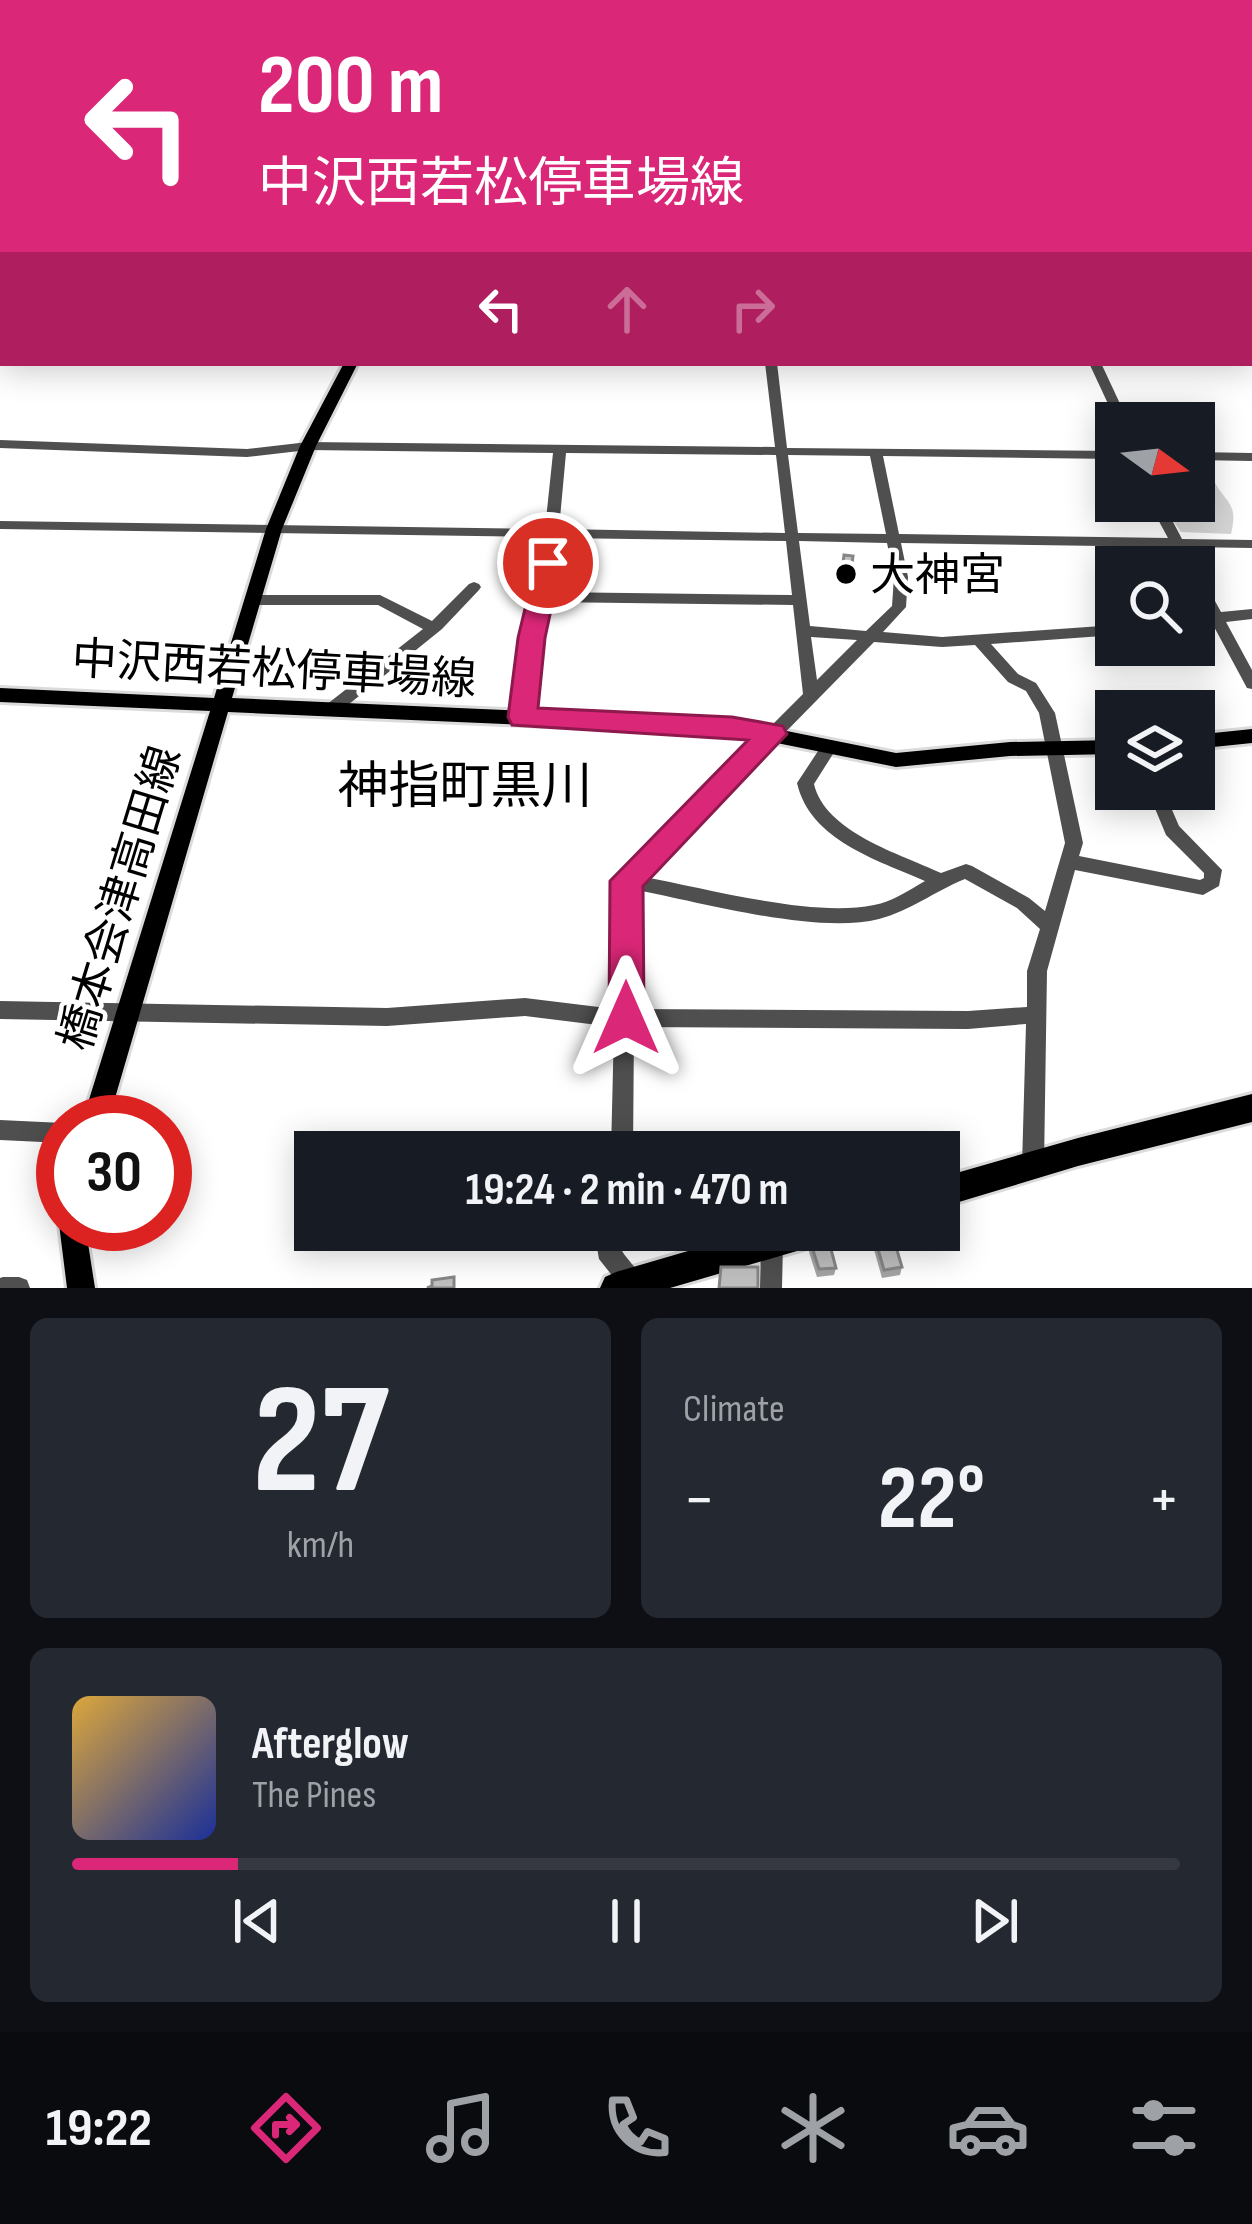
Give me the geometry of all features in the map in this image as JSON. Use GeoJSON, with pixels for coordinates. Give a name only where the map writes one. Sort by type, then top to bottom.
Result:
{"type":"FeatureCollection","features":[{"type":"Feature","properties":{"kind":"highway"},"geometry":{"type":"LineString","coordinates":[[960,1187],[1252,1108]]}},
{"type":"Feature","properties":{"kind":"highway"},"geometry":{"type":"LineString","coordinates":[[624,1286],[742,1251]]}},
{"type":"Feature","properties":{"kind":"main road","name":"橋本会津高田線"},"geometry":{"type":"LineString","coordinates":[[103,1095],[274,529],[308,446],[349,366]]}},
{"type":"Feature","properties":{"kind":"main road","name":"中沢西若松停車場線"},"geometry":{"type":"LineString","coordinates":[[0,695],[732,727],[903,760],[1095,748]]}},
{"type":"Feature","properties":{"kind":"main road"},"geometry":{"type":"LineString","coordinates":[[1215,740],[1252,736]]}},
{"type":"Feature","properties":{"kind":"main road"},"geometry":{"type":"LineString","coordinates":[[76,1251],[81,1288]]}},
{"type":"Feature","properties":{"kind":"street"},"geometry":{"type":"LineString","coordinates":[[771,366],[811,695]]}},
{"type":"Feature","properties":{"kind":"street"},"geometry":{"type":"LineString","coordinates":[[1096,366],[1113,402]]}},
{"type":"Feature","properties":{"kind":"street"},"geometry":{"type":"LineString","coordinates":[[0,444],[247,453],[308,446],[1095,455]]}},
{"type":"Feature","properties":{"kind":"street"},"geometry":{"type":"LineString","coordinates":[[523,717],[560,449]]}},
{"type":"Feature","properties":{"kind":"street"},"geometry":{"type":"LineString","coordinates":[[623,1131],[627,881],[873,636],[902,598],[876,452]]}},
{"type":"Feature","properties":{"kind":"street"},"geometry":{"type":"LineString","coordinates":[[1215,456],[1252,457]]}},
{"type":"Feature","properties":{"kind":"street"},"geometry":{"type":"LineString","coordinates":[[1167,522],[1181,546]]}},
{"type":"Feature","properties":{"kind":"street"},"geometry":{"type":"LineString","coordinates":[[0,525],[1252,544]]}},
{"type":"Feature","properties":{"kind":"street"},"geometry":{"type":"LineString","coordinates":[[332,710],[433,628],[474,587]]}},
{"type":"Feature","properties":{"kind":"street"},"geometry":{"type":"LineString","coordinates":[[540,597],[800,600]]}},
{"type":"Feature","properties":{"kind":"street"},"geometry":{"type":"LineString","coordinates":[[254,600],[380,600],[433,628]]}},
{"type":"Feature","properties":{"kind":"street"},"geometry":{"type":"LineString","coordinates":[[1215,617],[1252,614]]}},
{"type":"Feature","properties":{"kind":"street"},"geometry":{"type":"LineString","coordinates":[[1215,619],[1252,684]]}},
{"type":"Feature","properties":{"kind":"street"},"geometry":{"type":"LineString","coordinates":[[804,631],[980,641],[1095,632]]}},
{"type":"Feature","properties":{"kind":"street"},"geometry":{"type":"LineString","coordinates":[[980,641],[1012,678],[1031,687],[1047,713],[1074,843],[1037,971],[1033,1166]]}},
{"type":"Feature","properties":{"kind":"street"},"geometry":{"type":"LineString","coordinates":[[830,746],[803,789],[811,804],[848,838],[937,879]]}},
{"type":"Feature","properties":{"kind":"street"},"geometry":{"type":"LineString","coordinates":[[1071,862],[1196,887],[1213,881],[1214,871],[1172,830],[1164,810]]}},
{"type":"Feature","properties":{"kind":"street"},"geometry":{"type":"LineString","coordinates":[[627,881],[849,918],[906,902],[937,879],[966,871],[1023,903],[1049,926]]}},
{"type":"Feature","properties":{"kind":"street"},"geometry":{"type":"LineString","coordinates":[[0,1010],[387,1017],[525,1007],[574,1016],[626,1018],[968,1020],[1034,1016]]}},
{"type":"Feature","properties":{"kind":"street"},"geometry":{"type":"LineString","coordinates":[[0,1130],[36,1132]]}},
{"type":"Feature","properties":{"kind":"street"},"geometry":{"type":"LineString","coordinates":[[607,1251],[624,1286]]}},
{"type":"Feature","properties":{"kind":"street"},"geometry":{"type":"LineString","coordinates":[[771,1288],[772,1251]]}},
{"type":"Feature","properties":{"kind":"street"},"geometry":{"type":"LineString","coordinates":[[3,1288],[19,1288]]}},
{"type":"Feature","properties":{"kind":"shaded area"},"geometry":{"type":"Polygon","coordinates":[[[1215,482],[1233,515],[1231,534],[1181,532],[1174,522],[1215,522],[1215,482]]]}},
{"type":"Feature","properties":{"kind":"building"},"geometry":{"type":"Polygon","coordinates":[[[844,555],[853,556],[851,572],[842,571],[844,555]]]}},
{"type":"Feature","properties":{"kind":"building"},"geometry":{"type":"Polygon","coordinates":[[[813,1251],[831,1251],[836,1268],[819,1269],[813,1251]]]}},
{"type":"Feature","properties":{"kind":"building"},"geometry":{"type":"Polygon","coordinates":[[[878,1251],[897,1251],[902,1267],[884,1270],[878,1251]]]}},
{"type":"Feature","properties":{"kind":"building"},"geometry":{"type":"Polygon","coordinates":[[[721,1267],[758,1267],[758,1288],[719,1288],[721,1267]]]}},
{"type":"Feature","properties":{"kind":"building"},"geometry":{"type":"Polygon","coordinates":[[[454,1277],[454,1288],[427,1288],[432,1280],[454,1277]]]}},
{"type":"Feature","properties":{"kind":"place","name":"大神宮"},"geometry":{"type":"Point","coordinates":[846,574]}},
{"type":"Feature","properties":{"kind":"district","name":"神指町黒川"},"geometry":{"type":"Point","coordinates":[465,785]}},
{"type":"Feature","properties":{"kind":"route"},"geometry":{"type":"LineString","coordinates":[[548,563],[531,638],[523,717],[732,727],[773,734],[712,799],[631,873],[626,894],[626,1018]]}}]}
